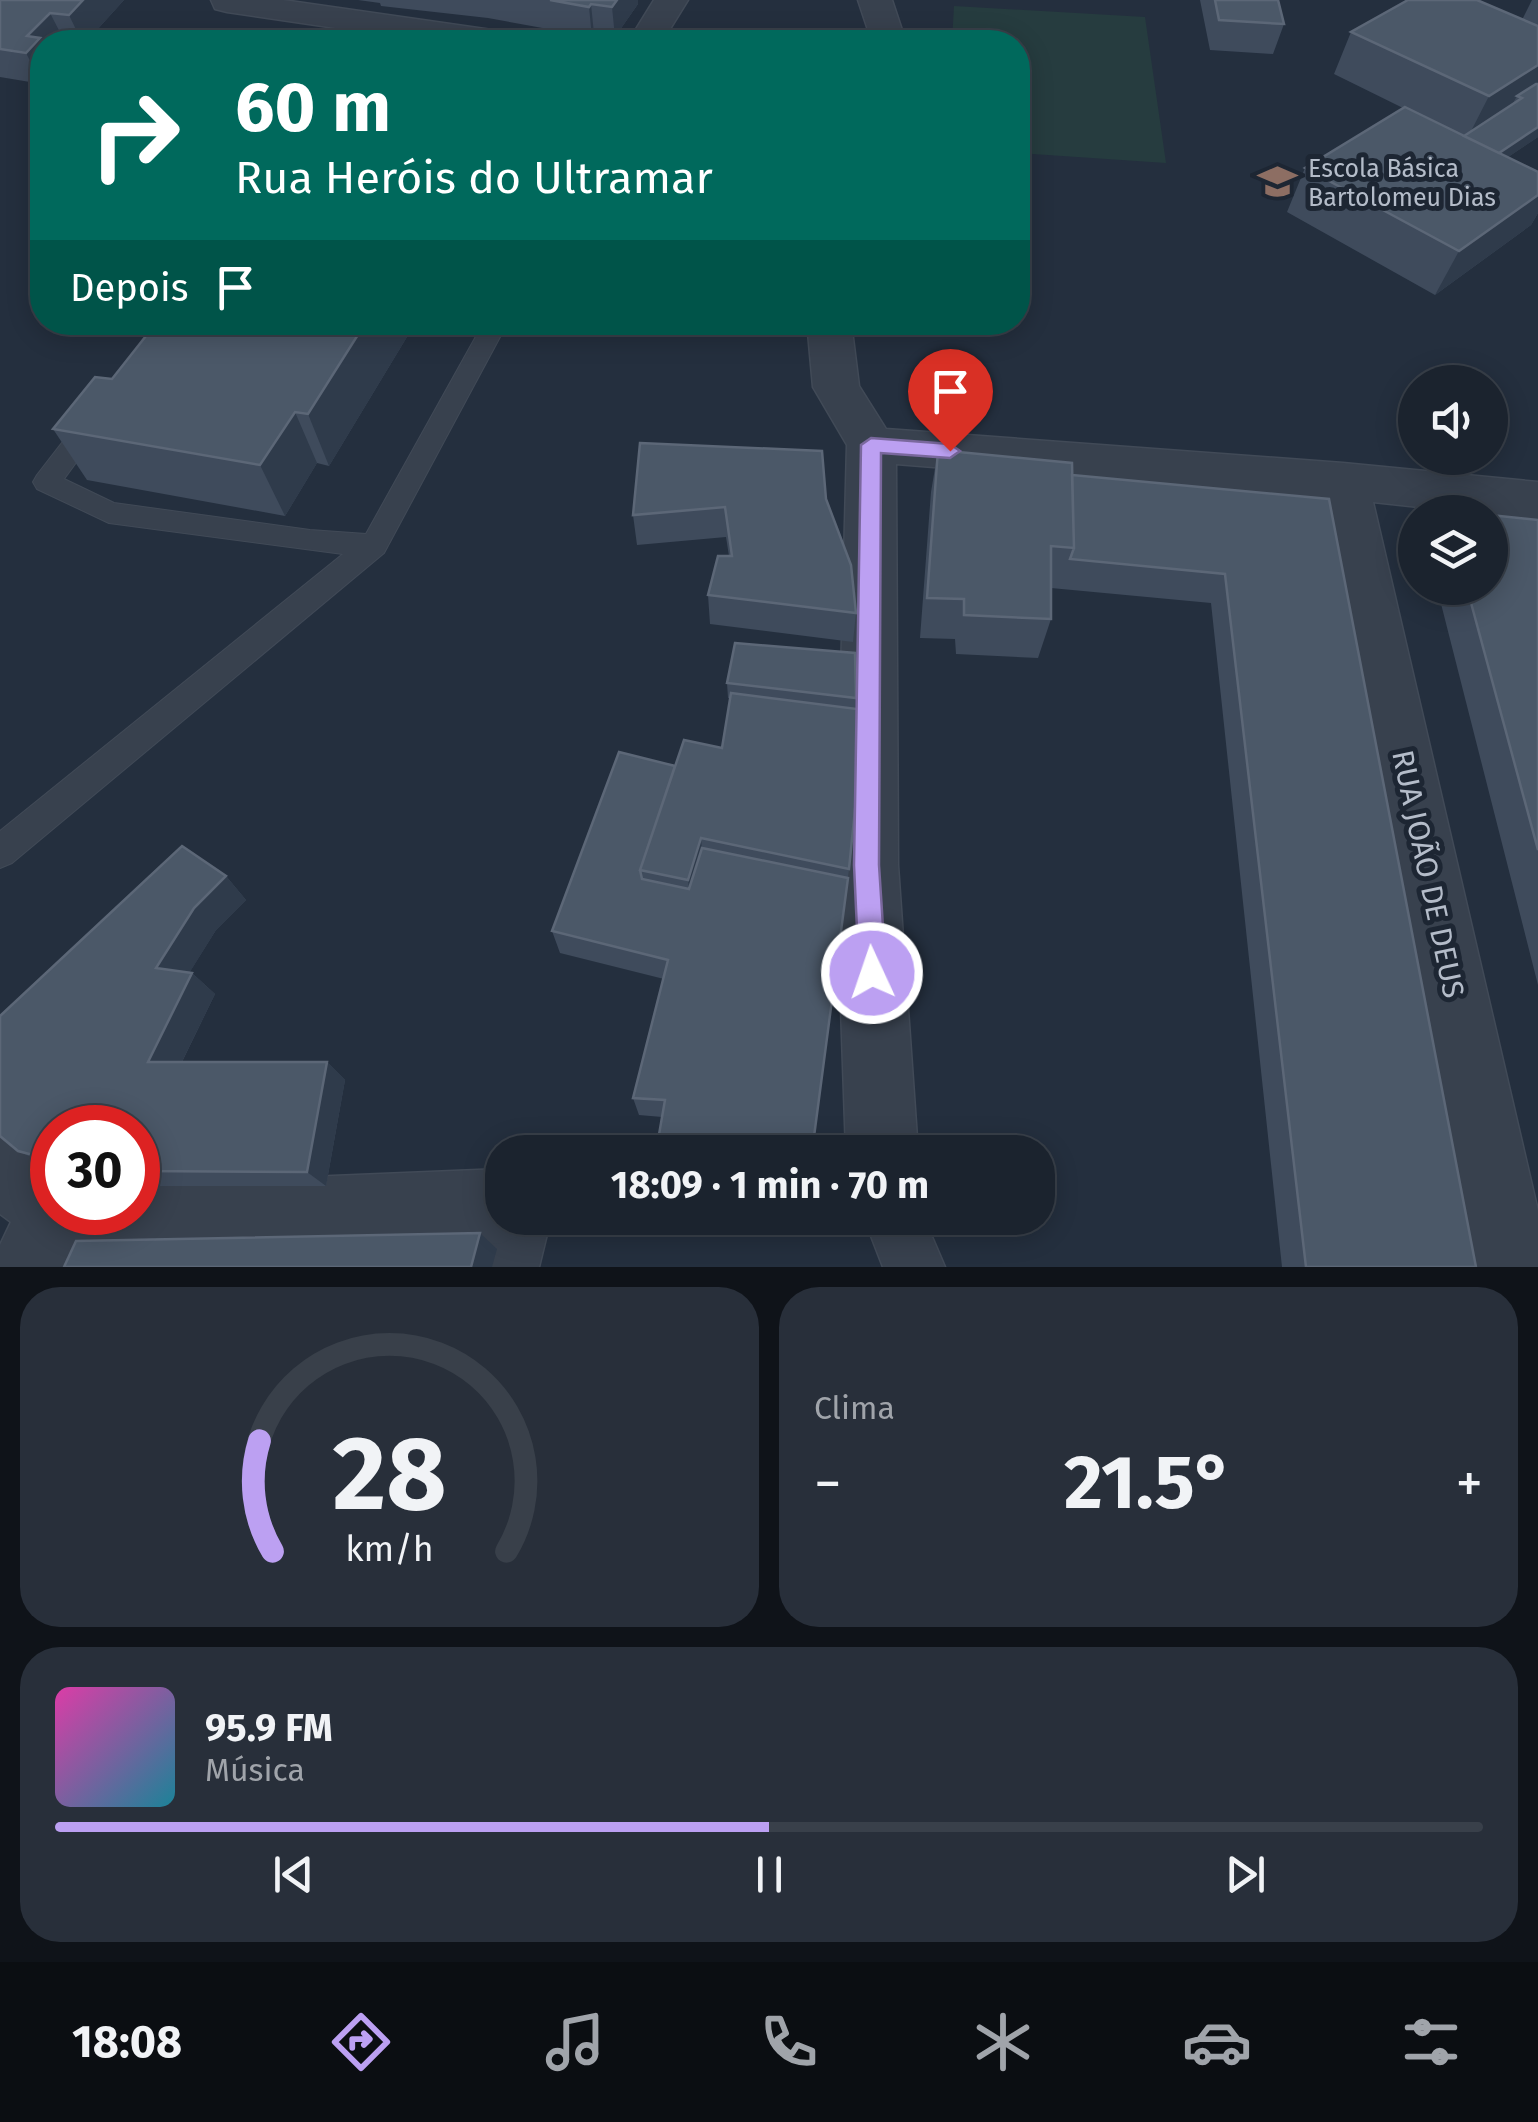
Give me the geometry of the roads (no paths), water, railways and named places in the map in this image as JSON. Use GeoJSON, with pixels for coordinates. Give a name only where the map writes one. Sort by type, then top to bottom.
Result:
{"type":"FeatureCollection","features":[{"type":"Feature","properties":{"kind":"street"},"geometry":{"type":"LineString","coordinates":[[652,30],[671,0]]}},
{"type":"Feature","properties":{"kind":"street"},"geometry":{"type":"LineString","coordinates":[[875,0],[885,30]]}},
{"type":"Feature","properties":{"kind":"street"},"geometry":{"type":"LineString","coordinates":[[228,1],[419,30]]}},
{"type":"Feature","properties":{"kind":"street"},"geometry":{"type":"LineString","coordinates":[[830,335],[836,387],[871,445],[866,865],[881,1135]]}},
{"type":"Feature","properties":{"kind":"street"},"geometry":{"type":"LineString","coordinates":[[871,445],[1343,481],[1538,501]]}},
{"type":"Feature","properties":{"kind":"street","name":"RUA JOÃO DE DEUS"},"geometry":{"type":"LineString","coordinates":[[1343,481],[1514,1267]]}},
{"type":"Feature","properties":{"kind":"street"},"geometry":{"type":"LineString","coordinates":[[0,1170],[30,1192]]}},
{"type":"Feature","properties":{"kind":"street"},"geometry":{"type":"LineString","coordinates":[[160,1220],[485,1207]]}},
{"type":"Feature","properties":{"kind":"street"},"geometry":{"type":"LineString","coordinates":[[29,1267],[42,1235]]}},
{"type":"Feature","properties":{"kind":"street"},"geometry":{"type":"LineString","coordinates":[[508,1267],[516,1235]]}},
{"type":"Feature","properties":{"kind":"street"},"geometry":{"type":"LineString","coordinates":[[901,1235],[914,1267]]}},
{"type":"Feature","properties":{"kind":"lane"},"geometry":{"type":"LineString","coordinates":[[0,852],[374,545],[489,335]]}},
{"type":"Feature","properties":{"kind":"lane"},"geometry":{"type":"LineString","coordinates":[[114,395],[47,482],[109,513],[310,541],[374,545]]}},
{"type":"Feature","properties":{"kind":"place","name":"Escola Básica Bartolomeu Dias"},"geometry":{"type":"Point","coordinates":[1278,182]}}]}
